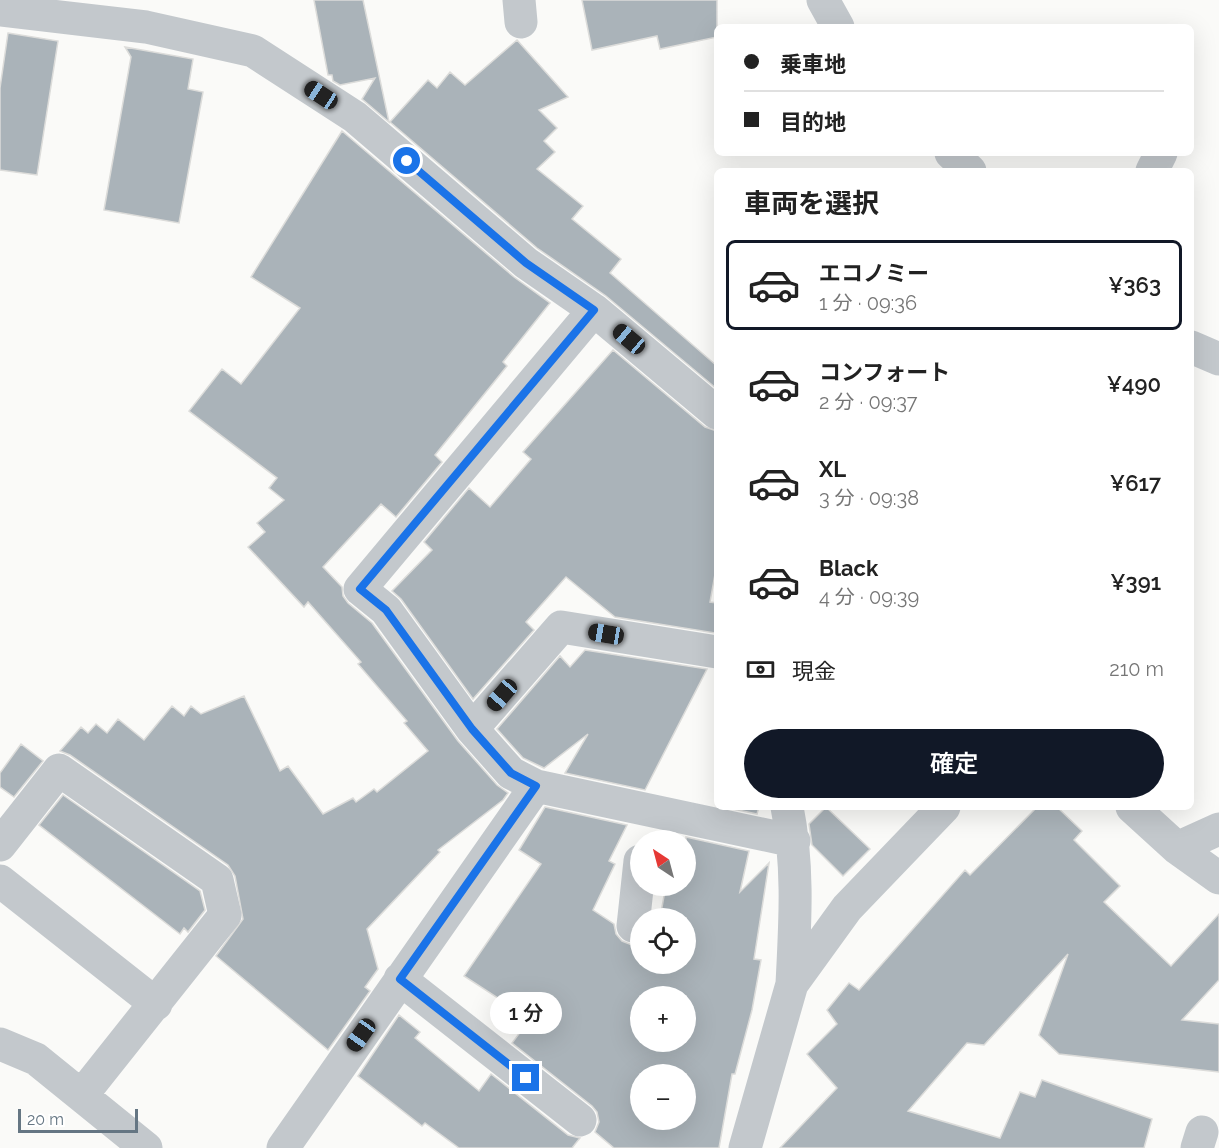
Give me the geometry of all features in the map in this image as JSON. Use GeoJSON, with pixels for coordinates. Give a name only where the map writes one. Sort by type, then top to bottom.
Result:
{"type":"FeatureCollection","features":[{"type":"Feature","properties":{"kind":"street"},"geometry":{"type":"LineString","coordinates":[[823,0],[836,24]]}},
{"type":"Feature","properties":{"kind":"street"},"geometry":{"type":"LineString","coordinates":[[10,7],[146,27],[253,51],[355,117],[526,263],[594,310],[714,410]]}},
{"type":"Feature","properties":{"kind":"street"},"geometry":{"type":"LineString","coordinates":[[954,156],[967,168]]}},
{"type":"Feature","properties":{"kind":"street"},"geometry":{"type":"LineString","coordinates":[[594,310],[360,589],[386,610],[472,729],[511,773],[536,786],[649,826],[794,841]]}},
{"type":"Feature","properties":{"kind":"street"},"geometry":{"type":"LineString","coordinates":[[1194,348],[1219,359]]}},
{"type":"Feature","properties":{"kind":"street"},"geometry":{"type":"LineString","coordinates":[[472,729],[561,627],[714,652]]}},
{"type":"Feature","properties":{"kind":"street"},"geometry":{"type":"LineString","coordinates":[[0,844],[59,770],[217,880],[225,915],[82,1095]]}},
{"type":"Feature","properties":{"kind":"street"},"geometry":{"type":"LineString","coordinates":[[283,1148],[536,786]]}},
{"type":"Feature","properties":{"kind":"street"},"geometry":{"type":"LineString","coordinates":[[745,1148],[792,984],[796,911],[794,841],[788,810]]}},
{"type":"Feature","properties":{"kind":"street"},"geometry":{"type":"LineString","coordinates":[[792,984],[847,908],[941,810]]}},
{"type":"Feature","properties":{"kind":"street"},"geometry":{"type":"LineString","coordinates":[[1135,810],[1177,848],[1219,878]]}},
{"type":"Feature","properties":{"kind":"street"},"geometry":{"type":"LineString","coordinates":[[1177,848],[1219,829]]}},
{"type":"Feature","properties":{"kind":"street"},"geometry":{"type":"LineString","coordinates":[[0,881],[156,1004]]}},
{"type":"Feature","properties":{"kind":"street"},"geometry":{"type":"LineString","coordinates":[[400,979],[580,1120]]}},
{"type":"Feature","properties":{"kind":"street"},"geometry":{"type":"LineString","coordinates":[[0,1044],[36,1059],[146,1148]]}},
{"type":"Feature","properties":{"kind":"building"},"geometry":{"type":"Polygon","coordinates":[[[314,0],[363,0],[389,122],[362,99],[375,78],[340,85],[333,81],[332,75],[328,75],[314,0]]]}},
{"type":"Feature","properties":{"kind":"building"},"geometry":{"type":"Polygon","coordinates":[[[582,0],[717,0],[717,24],[714,24],[714,38],[660,49],[657,36],[592,50],[582,0]]]}},
{"type":"Feature","properties":{"kind":"building"},"geometry":{"type":"Polygon","coordinates":[[[8,33],[58,41],[37,175],[0,170],[0,88],[8,33]]]}},
{"type":"Feature","properties":{"kind":"building"},"geometry":{"type":"Polygon","coordinates":[[[517,40],[568,97],[539,110],[557,128],[544,141],[555,152],[537,169],[583,206],[572,219],[621,259],[610,273],[714,363],[714,386],[606,296],[537,248],[390,122],[428,80],[437,88],[450,72],[465,85],[517,40]]]}},
{"type":"Feature","properties":{"kind":"building"},"geometry":{"type":"Polygon","coordinates":[[[125,47],[193,59],[188,89],[203,92],[179,223],[104,210],[131,57],[125,47]]]}},
{"type":"Feature","properties":{"kind":"building"},"geometry":{"type":"Polygon","coordinates":[[[342,131],[514,277],[550,303],[503,362],[507,366],[435,455],[442,462],[396,517],[381,504],[323,567],[342,587],[343,596],[348,603],[372,623],[458,741],[497,785],[508,793],[503,800],[438,850],[440,852],[367,929],[378,969],[365,987],[370,991],[328,1050],[216,956],[243,919],[235,876],[228,865],[70,755],[60,751],[81,727],[88,733],[96,724],[107,733],[118,719],[144,740],[172,706],[184,716],[191,706],[201,714],[244,696],[280,771],[288,766],[323,814],[353,798],[356,802],[374,789],[377,792],[428,751],[404,723],[407,721],[358,664],[361,662],[308,602],[304,607],[248,547],[265,532],[257,523],[284,500],[269,488],[277,478],[189,411],[222,369],[241,384],[300,308],[251,277],[342,131]]]}},
{"type":"Feature","properties":{"kind":"building"},"geometry":{"type":"Polygon","coordinates":[[[613,350],[705,427],[714,430],[714,580],[710,602],[714,603],[714,633],[615,617],[566,577],[526,622],[534,630],[473,699],[401,599],[392,591],[432,550],[424,542],[469,488],[490,507],[531,459],[523,452],[613,350]]]}},
{"type":"Feature","properties":{"kind":"building"},"geometry":{"type":"Polygon","coordinates":[[[585,650],[707,669],[645,790],[565,773],[588,734],[544,768],[523,758],[497,729],[560,656],[570,667],[585,650]]]}},
{"type":"Feature","properties":{"kind":"building"},"geometry":{"type":"Polygon","coordinates":[[[21,744],[43,761],[14,797],[0,787],[0,773],[21,744]]]}},
{"type":"Feature","properties":{"kind":"building"},"geometry":{"type":"Polygon","coordinates":[[[63,795],[200,891],[205,910],[188,932],[184,928],[180,934],[39,825],[63,795]]]}},
{"type":"Feature","properties":{"kind":"building"},"geometry":{"type":"Polygon","coordinates":[[[545,807],[627,825],[609,861],[615,864],[593,910],[614,924],[616,934],[622,941],[630,944],[630,974],[696,974],[696,908],[662,908],[664,896],[696,896],[696,839],[749,851],[740,892],[769,863],[754,959],[761,960],[752,1010],[735,1074],[732,1074],[719,1148],[614,1148],[595,1132],[599,1122],[597,1112],[592,1106],[512,1043],[530,1019],[464,976],[541,864],[519,850],[545,807]]]}},
{"type":"Feature","properties":{"kind":"building"},"geometry":{"type":"Polygon","coordinates":[[[738,810],[758,810],[757,814],[738,810]]]}},
{"type":"Feature","properties":{"kind":"building"},"geometry":{"type":"Polygon","coordinates":[[[823,810],[829,810],[870,849],[843,876],[812,845],[809,824],[823,810]]]}},
{"type":"Feature","properties":{"kind":"building"},"geometry":{"type":"Polygon","coordinates":[[[1034,810],[1060,810],[1082,831],[1074,840],[1120,886],[1104,902],[1171,966],[1219,914],[1219,980],[1182,1020],[1219,1024],[1219,1072],[1059,1054],[1039,1035],[1068,954],[984,1045],[967,1043],[908,1111],[1000,1138],[1020,1092],[1035,1097],[1042,1080],[1152,1119],[1144,1148],[780,1148],[837,1088],[807,1054],[837,1024],[827,1010],[849,983],[859,990],[965,870],[970,875],[1034,810]]]}},
{"type":"Feature","properties":{"kind":"building"},"geometry":{"type":"Polygon","coordinates":[[[399,1015],[420,1032],[415,1038],[479,1091],[491,1074],[568,1135],[580,1138],[572,1148],[459,1148],[425,1123],[422,1126],[358,1076],[399,1015]]]}},
{"type":"Feature","properties":{"kind":"route"},"geometry":{"type":"LineString","coordinates":[[407,161],[526,263],[594,310],[360,589],[386,610],[472,729],[511,773],[536,786],[400,979],[526,1078]]}}]}
